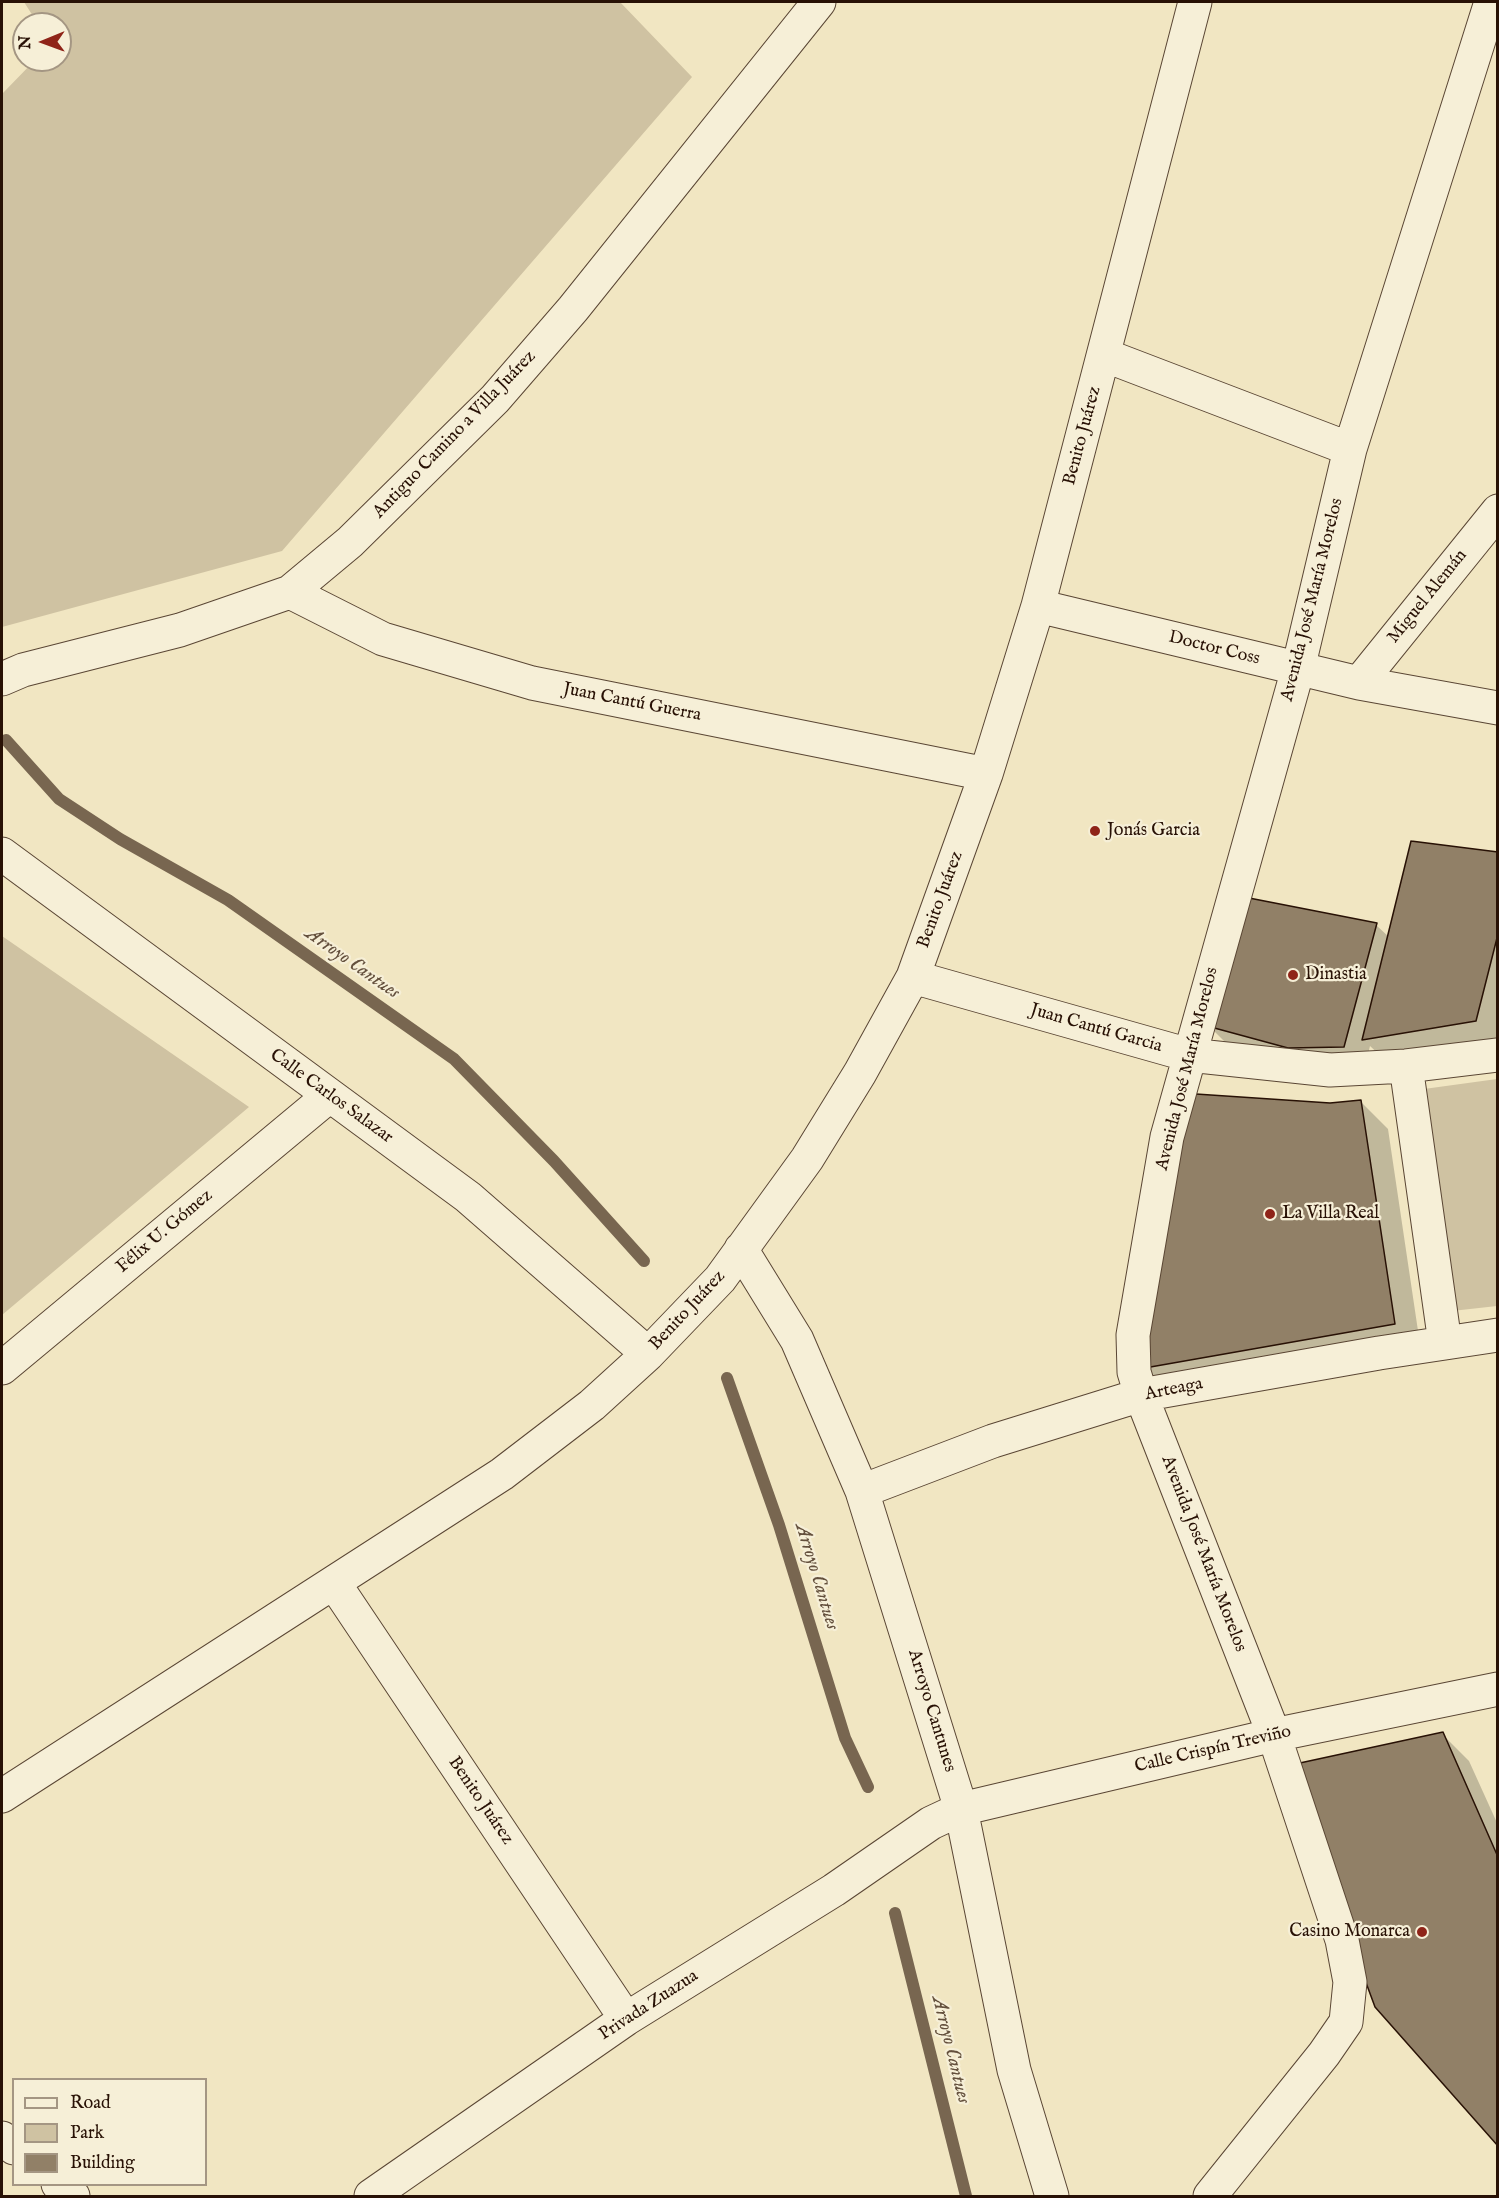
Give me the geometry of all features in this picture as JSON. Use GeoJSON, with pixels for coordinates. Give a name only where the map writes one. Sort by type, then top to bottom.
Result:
{"type":"FeatureCollection","features":[{"type":"Feature","properties":{"kind":"street","name":"Antiguo Camino a Villa Juárez"},"geometry":{"type":"LineString","coordinates":[[12,675],[180,630],[290,592],[350,542],[495,399],[573,309],[819,2]]}},
{"type":"Feature","properties":{"kind":"street","name":"Benito Juárez"},"geometry":{"type":"LineString","coordinates":[[2,1796],[502,1474],[591,1405],[656,1346],[720,1279],[807,1159],[860,1073],[913,977],[986,774],[1038,606],[1195,2]]}},
{"type":"Feature","properties":{"kind":"street","name":"Avenida José María Morelos"},"geometry":{"type":"LineString","coordinates":[[1210,2196],[1324,2054],[1346,2022],[1350,1982],[1342,1940],[1274,1735],[1141,1395],[1134,1372],[1133,1335],[1167,1137],[1298,669],[1350,448],[1491,2]]}},
{"type":"Feature","properties":{"kind":"street"},"geometry":{"type":"LineString","coordinates":[[1104,355],[1350,448]]}},
{"type":"Feature","properties":{"kind":"street","name":"Miguel Alemán"},"geometry":{"type":"LineString","coordinates":[[1359,683],[1497,512]]}},
{"type":"Feature","properties":{"kind":"street","name":"Juan Cantú Guerra"},"geometry":{"type":"LineString","coordinates":[[290,592],[383,639],[531,683],[986,774]]}},
{"type":"Feature","properties":{"kind":"street","name":"Doctor Coss"},"geometry":{"type":"LineString","coordinates":[[1038,606],[1359,683],[1497,708]]}},
{"type":"Feature","properties":{"kind":"street","name":"Calle Carlos Salazar"},"geometry":{"type":"LineString","coordinates":[[2,854],[468,1197],[656,1346]]}},
{"type":"Feature","properties":{"kind":"street","name":"Juan Cantú Garcia"},"geometry":{"type":"LineString","coordinates":[[913,977],[1189,1055],[1330,1070],[1406,1066],[1497,1055]]}},
{"type":"Feature","properties":{"kind":"street"},"geometry":{"type":"LineString","coordinates":[[1406,1066],[1445,1343]]}},
{"type":"Feature","properties":{"kind":"street","name":"Félix U. Gómez"},"geometry":{"type":"LineString","coordinates":[[2,1368],[329,1095]]}},
{"type":"Feature","properties":{"kind":"street","name":"Arroyo Cantunes"},"geometry":{"type":"LineString","coordinates":[[741,1249],[798,1340],[862,1491],[962,1809],[1014,2070],[1052,2196]]}},
{"type":"Feature","properties":{"kind":"street","name":"Arteaga"},"geometry":{"type":"LineString","coordinates":[[862,1491],[993,1441],[1141,1395],[1497,1335]]}},
{"type":"Feature","properties":{"kind":"street","name":"Benito Juárez"},"geometry":{"type":"LineString","coordinates":[[334,1583],[626,2019]]}},
{"type":"Feature","properties":{"kind":"street","name":"Calle Crispín Treviño"},"geometry":{"type":"LineString","coordinates":[[931,1823],[962,1809],[1274,1735],[1497,1689]]}},
{"type":"Feature","properties":{"kind":"street","name":"Privada Zuazua"},"geometry":{"type":"LineString","coordinates":[[371,2196],[626,2019],[834,1890],[931,1823]]}},
{"type":"Feature","properties":{"kind":"street"},"geometry":{"type":"LineString","coordinates":[[60,2186],[73,2196]]}},
{"type":"Feature","properties":{"kind":"green space"},"geometry":{"type":"Polygon","coordinates":[[[24,2],[620,2],[692,77],[282,551],[2,627],[2,94],[23,72],[72,72],[72,12],[30,12],[24,2]]]}},
{"type":"Feature","properties":{"kind":"green space"},"geometry":{"type":"Polygon","coordinates":[[[2,936],[249,1107],[2,1315],[2,936]]]}},
{"type":"Feature","properties":{"kind":"green space"},"geometry":{"type":"Polygon","coordinates":[[[1497,1079],[1497,1306],[1452,1311],[1424,1089],[1497,1079]]]}},
{"type":"Feature","properties":{"kind":"building"},"geometry":{"type":"Polygon","coordinates":[[[1411,841],[1498,852],[1498,934],[1476,1021],[1362,1040],[1411,841]]]}},
{"type":"Feature","properties":{"kind":"building","name":"Dinastia"},"geometry":{"type":"Polygon","coordinates":[[[1244,897],[1377,923],[1344,1047],[1288,1048],[1207,1026],[1244,897]]]}},
{"type":"Feature","properties":{"kind":"building","name":"La Villa Real"},"geometry":{"type":"Polygon","coordinates":[[[1181,1093],[1330,1103],[1361,1100],[1395,1324],[1139,1369],[1181,1093]]]}},
{"type":"Feature","properties":{"kind":"building","name":"Casino Monarca"},"geometry":{"type":"Polygon","coordinates":[[[1443,1732],[1498,1857],[1498,2146],[1375,2007],[1286,1766],[1443,1732]]]}},
{"type":"Feature","properties":{"kind":"waterway","name":"Arroyo Cantues"},"geometry":{"type":"LineString","coordinates":[[6,740],[59,799],[120,839],[228,900],[454,1059],[554,1161],[644,1261]]}},
{"type":"Feature","properties":{"kind":"waterway","name":"Arroyo Cantues"},"geometry":{"type":"LineString","coordinates":[[727,1378],[779,1525],[845,1738],[868,1787]]}},
{"type":"Feature","properties":{"kind":"waterway","name":"Arroyo Cantues"},"geometry":{"type":"LineString","coordinates":[[895,1913],[966,2196]]}},
{"type":"Feature","properties":{"kind":"place","name":"Jonás Garcia"},"geometry":{"type":"Point","coordinates":[1095,831]}},
{"type":"Feature","properties":{"kind":"place","name":"Dinastia"},"geometry":{"type":"Point","coordinates":[1293,975]}},
{"type":"Feature","properties":{"kind":"place","name":"La Villa Real"},"geometry":{"type":"Point","coordinates":[1270,1214]}},
{"type":"Feature","properties":{"kind":"place","name":"Casino Monarca"},"geometry":{"type":"Point","coordinates":[1422,1932]}}]}
